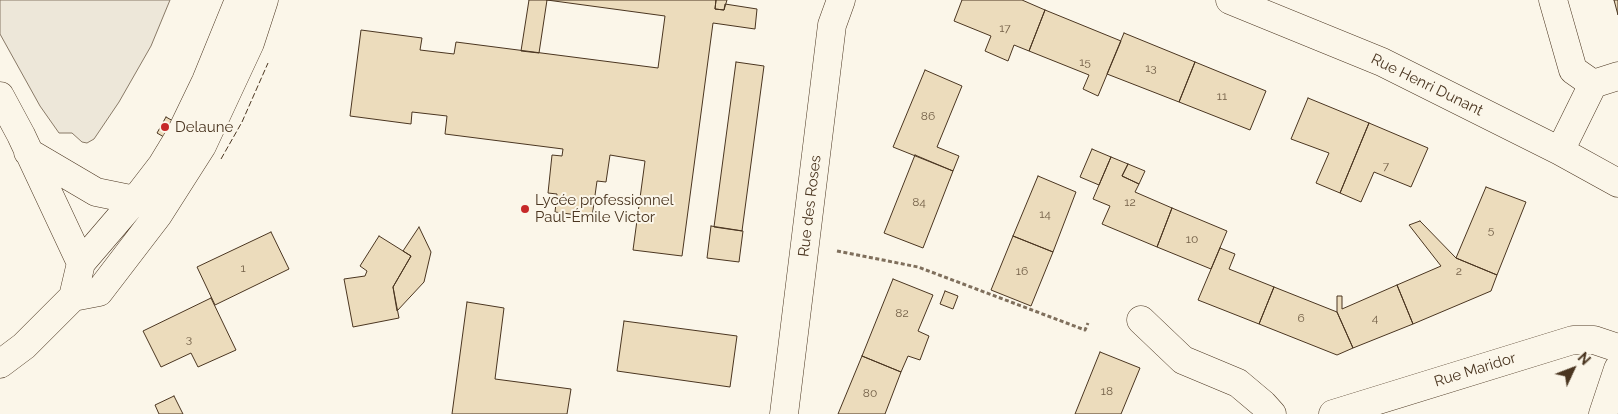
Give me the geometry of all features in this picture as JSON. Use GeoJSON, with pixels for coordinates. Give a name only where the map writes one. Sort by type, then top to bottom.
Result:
{"type":"FeatureCollection","features":[{"type":"Feature","properties":{"kind":"street"},"geometry":{"type":"LineString","coordinates":[[0,364],[24,346],[73,297],[81,263],[135,200],[179,137],[220,48],[239,0]]}},
{"type":"Feature","properties":{"kind":"street"},"geometry":{"type":"LineString","coordinates":[[73,297],[99,292],[158,215],[202,146],[254,31],[264,0]]}},
{"type":"Feature","properties":{"kind":"street","name":"Rue des Roses"},"geometry":{"type":"LineString","coordinates":[[784,414],[832,25],[841,0]]}},
{"type":"Feature","properties":{"kind":"street","name":"Rue Henri Dunant"},"geometry":{"type":"LineString","coordinates":[[1230,0],[1382,62],[1560,151],[1618,183]]}},
{"type":"Feature","properties":{"kind":"street"},"geometry":{"type":"LineString","coordinates":[[1553,0],[1573,70],[1606,80],[1560,151]]}},
{"type":"Feature","properties":{"kind":"street"},"geometry":{"type":"LineString","coordinates":[[0,96],[81,263]]}},
{"type":"Feature","properties":{"kind":"street"},"geometry":{"type":"LineString","coordinates":[[28,152],[96,192],[135,200]]}},
{"type":"Feature","properties":{"kind":"street"},"geometry":{"type":"LineString","coordinates":[[1141,320],[1183,360],[1238,383],[1272,414]]}},
{"type":"Feature","properties":{"kind":"street","name":"Rue Maridor"},"geometry":{"type":"LineString","coordinates":[[1333,414],[1574,340],[1594,340],[1618,348]]}},
{"type":"Feature","properties":{"kind":"street"},"geometry":{"type":"LineString","coordinates":[[1603,414],[1618,368]]}},
{"type":"Feature","properties":{"kind":"path"},"geometry":{"type":"LineString","coordinates":[[834,250],[918,267],[1085,330],[1088,323]]}},
{"type":"Feature","properties":{"kind":"shaded area"},"geometry":{"type":"Polygon","coordinates":[[[0,0],[170,0],[151,46],[119,102],[94,139],[87,143],[82,142],[72,133],[59,133],[40,106],[0,34],[0,0]]]}},
{"type":"Feature","properties":{"kind":"building"},"geometry":{"type":"Polygon","coordinates":[[[529,0],[547,0],[539,53],[521,51],[529,0]]]}},
{"type":"Feature","properties":{"kind":"building"},"geometry":{"type":"Polygon","coordinates":[[[547,0],[716,0],[715,9],[724,10],[725,4],[757,9],[755,29],[713,23],[682,256],[633,250],[645,161],[610,155],[606,182],[597,181],[592,217],[555,212],[557,194],[548,193],[552,155],[562,156],[563,149],[445,134],[447,116],[412,112],[411,124],[350,116],[361,30],[422,38],[420,50],[454,54],[456,42],[658,68],[665,16],[547,0]]]}},
{"type":"Feature","properties":{"kind":"building"},"geometry":{"type":"Polygon","coordinates":[[[716,0],[727,0],[724,10],[715,9],[716,0]]]}},
{"type":"Feature","properties":{"kind":"building"},"geometry":{"type":"Polygon","coordinates":[[[962,0],[1022,0],[1045,10],[1029,51],[1014,45],[1008,61],[985,51],[991,36],[954,21],[962,0]]]}},
{"type":"Feature","properties":{"kind":"building"},"geometry":{"type":"Polygon","coordinates":[[[1614,0],[1618,0],[1618,15],[1614,0]]]}},
{"type":"Feature","properties":{"kind":"building"},"geometry":{"type":"Polygon","coordinates":[[[1045,10],[1121,41],[1098,96],[1083,89],[1089,75],[1029,51],[1045,10]]]}},
{"type":"Feature","properties":{"kind":"building"},"geometry":{"type":"Polygon","coordinates":[[[1124,33],[1195,62],[1179,102],[1107,74],[1124,33]]]}},
{"type":"Feature","properties":{"kind":"building"},"geometry":{"type":"Polygon","coordinates":[[[736,62],[764,66],[742,231],[714,227],[736,62]]]}},
{"type":"Feature","properties":{"kind":"building"},"geometry":{"type":"Polygon","coordinates":[[[1195,62],[1266,91],[1250,130],[1179,102],[1195,62]]]}},
{"type":"Feature","properties":{"kind":"building"},"geometry":{"type":"Polygon","coordinates":[[[925,70],[962,86],[937,147],[959,156],[953,171],[893,147],[925,70]]]}},
{"type":"Feature","properties":{"kind":"building"},"geometry":{"type":"Polygon","coordinates":[[[1308,98],[1369,123],[1340,193],[1316,183],[1329,153],[1291,139],[1308,98]]]}},
{"type":"Feature","properties":{"kind":"building"},"geometry":{"type":"Polygon","coordinates":[[[166,117],[173,121],[164,137],[157,133],[166,117]]]}},
{"type":"Feature","properties":{"kind":"building"},"geometry":{"type":"Polygon","coordinates":[[[1369,123],[1428,148],[1411,187],[1374,172],[1361,202],[1340,193],[1369,123]]]}},
{"type":"Feature","properties":{"kind":"building"},"geometry":{"type":"Polygon","coordinates":[[[1092,149],[1111,157],[1099,185],[1080,177],[1092,149]]]}},
{"type":"Feature","properties":{"kind":"building"},"geometry":{"type":"Polygon","coordinates":[[[915,155],[953,171],[923,248],[884,233],[915,155]]]}},
{"type":"Feature","properties":{"kind":"building"},"geometry":{"type":"Polygon","coordinates":[[[1111,157],[1128,164],[1122,176],[1139,184],[1135,192],[1172,208],[1157,247],[1102,224],[1110,206],[1093,199],[1111,157]]]}},
{"type":"Feature","properties":{"kind":"building"},"geometry":{"type":"Polygon","coordinates":[[[1128,164],[1145,171],[1139,184],[1122,176],[1128,164]]]}},
{"type":"Feature","properties":{"kind":"building"},"geometry":{"type":"Polygon","coordinates":[[[1038,176],[1076,192],[1053,252],[1013,236],[1038,176]]]}},
{"type":"Feature","properties":{"kind":"building"},"geometry":{"type":"Polygon","coordinates":[[[1486,187],[1526,202],[1497,275],[1456,258],[1486,187]]]}},
{"type":"Feature","properties":{"kind":"building"},"geometry":{"type":"Polygon","coordinates":[[[1172,208],[1227,231],[1211,269],[1157,247],[1172,208]]]}},
{"type":"Feature","properties":{"kind":"building"},"geometry":{"type":"Polygon","coordinates":[[[1420,221],[1456,258],[1497,275],[1491,291],[1413,324],[1397,285],[1441,266],[1409,225],[1420,221]]]}},
{"type":"Feature","properties":{"kind":"building"},"geometry":{"type":"Polygon","coordinates":[[[711,226],[743,231],[739,262],[707,258],[711,226]]]}},
{"type":"Feature","properties":{"kind":"building"},"geometry":{"type":"Polygon","coordinates":[[[419,227],[431,252],[424,282],[397,311],[393,287],[411,256],[403,251],[419,227]]]}},
{"type":"Feature","properties":{"kind":"building"},"geometry":{"type":"Polygon","coordinates":[[[271,232],[289,269],[215,305],[197,267],[271,232]]]}},
{"type":"Feature","properties":{"kind":"building"},"geometry":{"type":"Polygon","coordinates":[[[379,236],[411,256],[393,287],[399,318],[353,327],[344,279],[365,276],[367,271],[360,266],[379,236]]]}},
{"type":"Feature","properties":{"kind":"building"},"geometry":{"type":"Polygon","coordinates":[[[1013,236],[1053,252],[1031,306],[991,290],[1013,236]]]}},
{"type":"Feature","properties":{"kind":"building"},"geometry":{"type":"Polygon","coordinates":[[[1220,248],[1235,254],[1229,269],[1274,287],[1259,324],[1198,300],[1220,248]]]}},
{"type":"Feature","properties":{"kind":"building"},"geometry":{"type":"Polygon","coordinates":[[[893,279],[933,295],[918,331],[929,336],[920,360],[908,356],[901,372],[862,356],[893,279]]]}},
{"type":"Feature","properties":{"kind":"building"},"geometry":{"type":"Polygon","coordinates":[[[1397,285],[1413,324],[1353,348],[1337,312],[1337,296],[1342,296],[1342,309],[1397,285]]]}},
{"type":"Feature","properties":{"kind":"building"},"geometry":{"type":"Polygon","coordinates":[[[1274,287],[1337,312],[1353,348],[1337,355],[1259,324],[1274,287]]]}},
{"type":"Feature","properties":{"kind":"building"},"geometry":{"type":"Polygon","coordinates":[[[945,291],[958,296],[953,309],[940,304],[945,291]]]}},
{"type":"Feature","properties":{"kind":"building"},"geometry":{"type":"Polygon","coordinates":[[[211,298],[236,350],[198,367],[191,353],[161,367],[143,331],[211,298]]]}},
{"type":"Feature","properties":{"kind":"building"},"geometry":{"type":"Polygon","coordinates":[[[467,302],[504,308],[495,379],[571,389],[567,414],[452,414],[467,302]]]}},
{"type":"Feature","properties":{"kind":"building"},"geometry":{"type":"Polygon","coordinates":[[[624,321],[737,336],[730,387],[617,371],[624,321]]]}},
{"type":"Feature","properties":{"kind":"building"},"geometry":{"type":"Polygon","coordinates":[[[1100,352],[1140,368],[1121,414],[1075,414],[1100,352]]]}},
{"type":"Feature","properties":{"kind":"building"},"geometry":{"type":"Polygon","coordinates":[[[862,356],[901,372],[885,414],[838,414],[862,356]]]}},
{"type":"Feature","properties":{"kind":"building"},"geometry":{"type":"Polygon","coordinates":[[[174,396],[183,414],[159,414],[155,405],[174,396]]]}},
{"type":"Feature","properties":{"kind":"fence"},"geometry":{"type":"LineString","coordinates":[[221,159],[242,122],[268,63]]}},
{"type":"Feature","properties":{"kind":"place","name":"Delaune"},"geometry":{"type":"Point","coordinates":[165,127]}},
{"type":"Feature","properties":{"kind":"place","name":"Lycée professionnel Paul-Émile Victor"},"geometry":{"type":"Point","coordinates":[525,209]}}]}
